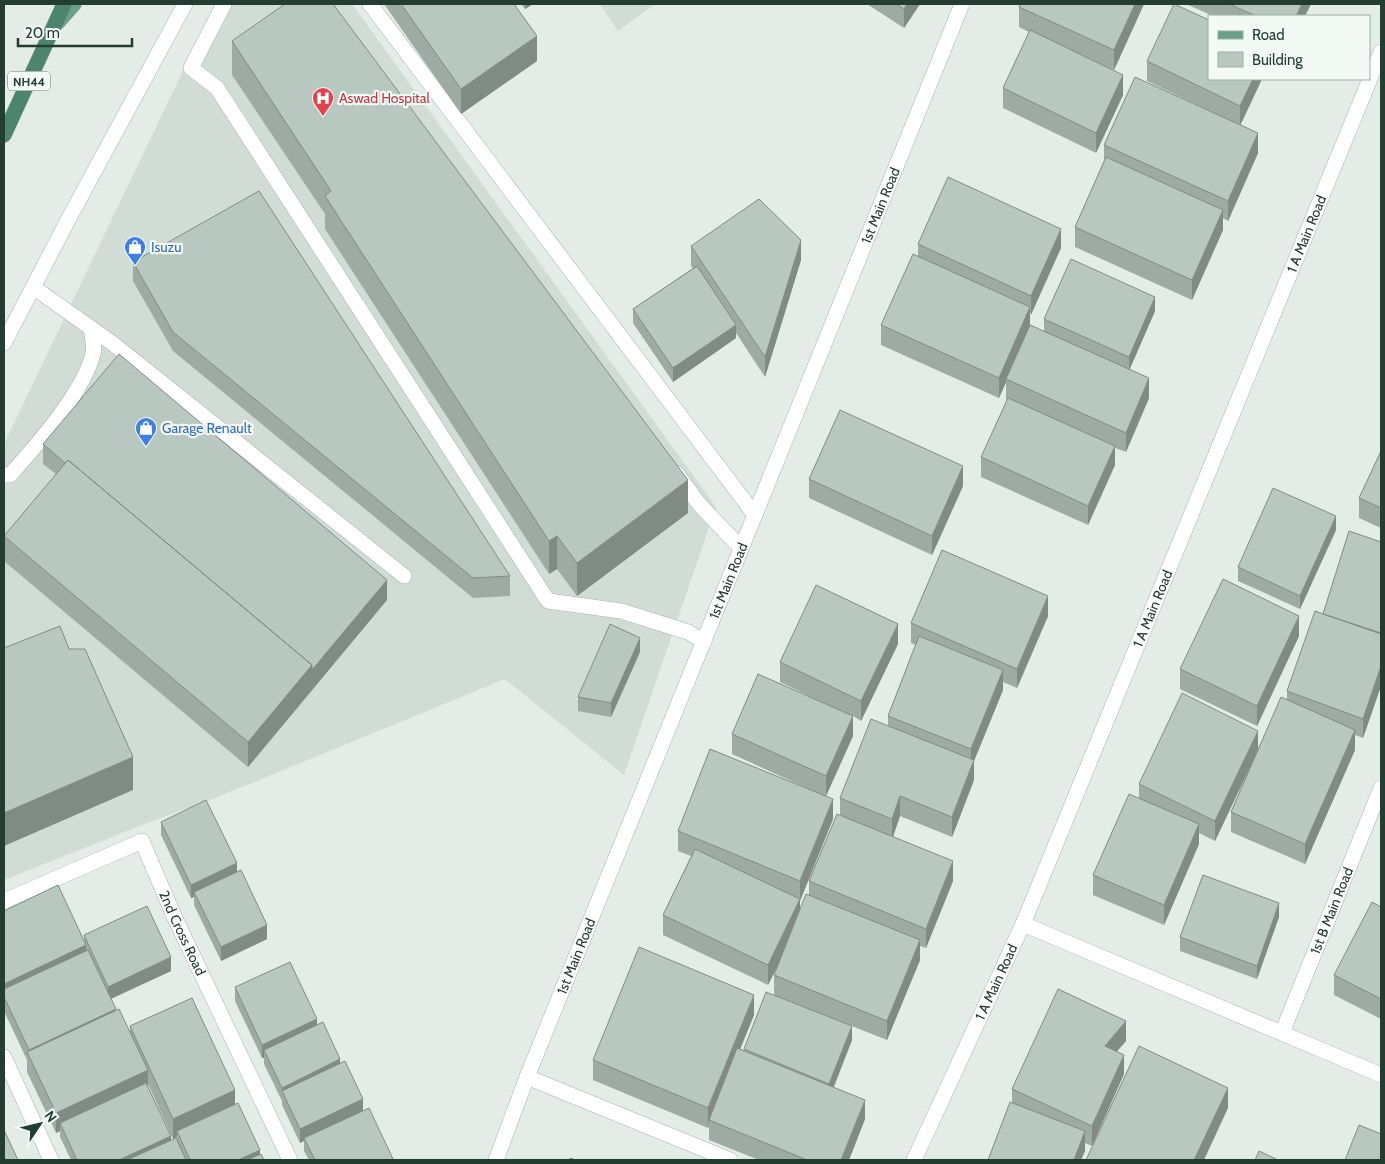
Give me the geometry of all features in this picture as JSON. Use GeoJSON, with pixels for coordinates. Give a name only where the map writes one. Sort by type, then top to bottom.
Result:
{"type":"FeatureCollection","features":[{"type":"Feature","properties":{"kind":"highway","name":"NH44"},"geometry":{"type":"LineString","coordinates":[[4,135],[64,4]]}},
{"type":"Feature","properties":{"kind":"main road"},"geometry":{"type":"LineString","coordinates":[[54,26],[74,4]]}},
{"type":"Feature","properties":{"kind":"street"},"geometry":{"type":"LineString","coordinates":[[4,343],[185,4]]}},
{"type":"Feature","properties":{"kind":"street"},"geometry":{"type":"LineString","coordinates":[[224,4],[191,68],[218,88],[548,601],[620,611],[688,632],[704,642]]}},
{"type":"Feature","properties":{"kind":"street"},"geometry":{"type":"LineString","coordinates":[[370,4],[754,515]]}},
{"type":"Feature","properties":{"kind":"street","name":"1st Main Road"},"geometry":{"type":"LineString","coordinates":[[496,1160],[527,1077],[962,4]]}},
{"type":"Feature","properties":{"kind":"street","name":"1 A Main Road"},"geometry":{"type":"LineString","coordinates":[[1370,79],[1381,52]]}},
{"type":"Feature","properties":{"kind":"street","name":"1 A Main Road"},"geometry":{"type":"LineString","coordinates":[[914,1160],[1023,924],[1370,80]]}},
{"type":"Feature","properties":{"kind":"street"},"geometry":{"type":"LineString","coordinates":[[33,287],[112,343],[404,576]]}},
{"type":"Feature","properties":{"kind":"street"},"geometry":{"type":"LineString","coordinates":[[4,476],[10,475],[34,448],[83,380],[94,353],[91,328]]}},
{"type":"Feature","properties":{"kind":"street"},"geometry":{"type":"LineString","coordinates":[[669,465],[699,504],[741,548]]}},
{"type":"Feature","properties":{"kind":"street","name":"1st B Main Road"},"geometry":{"type":"LineString","coordinates":[[1282,1033],[1381,788]]}},
{"type":"Feature","properties":{"kind":"street","name":"2nd Cross Road"},"geometry":{"type":"LineString","coordinates":[[4,901],[142,841],[174,916],[290,1160]]}},
{"type":"Feature","properties":{"kind":"street"},"geometry":{"type":"LineString","coordinates":[[1023,924],[1381,1075]]}},
{"type":"Feature","properties":{"kind":"street"},"geometry":{"type":"LineString","coordinates":[[4,1057],[51,1160]]}},
{"type":"Feature","properties":{"kind":"street"},"geometry":{"type":"LineString","coordinates":[[527,1077],[730,1160]]}},
{"type":"Feature","properties":{"kind":"shaded area"},"geometry":{"type":"Polygon","coordinates":[[[215,4],[352,4],[716,507],[624,775],[505,679],[210,800],[4,880],[4,444],[215,4]]]}},
{"type":"Feature","properties":{"kind":"shaded area"},"geometry":{"type":"Polygon","coordinates":[[[600,4],[655,4],[618,31],[600,4]]]}},
{"type":"Feature","properties":{"kind":"building"},"geometry":{"type":"Polygon","coordinates":[[[285,4],[333,4],[688,480],[577,563],[557,536],[549,541],[325,196],[331,191],[232,41],[285,4]]]}},
{"type":"Feature","properties":{"kind":"building"},"geometry":{"type":"Polygon","coordinates":[[[401,4],[514,4],[537,36],[461,89],[401,4]]]}},
{"type":"Feature","properties":{"kind":"building"},"geometry":{"type":"Polygon","coordinates":[[[896,4],[907,4],[904,9],[896,4]]]}},
{"type":"Feature","properties":{"kind":"building"},"geometry":{"type":"Polygon","coordinates":[[[1020,4],[1135,4],[1114,50],[1019,7],[1020,4]]]}},
{"type":"Feature","properties":{"kind":"building"},"geometry":{"type":"Polygon","coordinates":[[[1174,4],[1208,20],[1208,80],[1253,80],[1240,106],[1147,61],[1174,4]]]}},
{"type":"Feature","properties":{"kind":"building"},"geometry":{"type":"Polygon","coordinates":[[[1229,4],[1302,4],[1296,15],[1254,15],[1229,4]]]}},
{"type":"Feature","properties":{"kind":"building"},"geometry":{"type":"Polygon","coordinates":[[[1030,30],[1123,75],[1096,133],[1003,88],[1030,30]]]}},
{"type":"Feature","properties":{"kind":"building"},"geometry":{"type":"Polygon","coordinates":[[[1135,77],[1258,133],[1228,201],[1104,145],[1135,77]]]}},
{"type":"Feature","properties":{"kind":"building"},"geometry":{"type":"Polygon","coordinates":[[[1106,157],[1223,210],[1192,280],[1075,227],[1106,157]]]}},
{"type":"Feature","properties":{"kind":"building"},"geometry":{"type":"Polygon","coordinates":[[[948,177],[1061,229],[1031,296],[918,244],[948,177]]]}},
{"type":"Feature","properties":{"kind":"building"},"geometry":{"type":"Polygon","coordinates":[[[259,191],[510,576],[473,578],[173,332],[133,262],[259,191]]]}},
{"type":"Feature","properties":{"kind":"building"},"geometry":{"type":"Polygon","coordinates":[[[759,199],[801,240],[765,357],[691,246],[759,199]]]}},
{"type":"Feature","properties":{"kind":"building"},"geometry":{"type":"Polygon","coordinates":[[[913,254],[1030,307],[999,378],[881,325],[913,254]]]}},
{"type":"Feature","properties":{"kind":"building"},"geometry":{"type":"Polygon","coordinates":[[[1071,259],[1155,297],[1129,357],[1044,319],[1071,259]]]}},
{"type":"Feature","properties":{"kind":"building"},"geometry":{"type":"Polygon","coordinates":[[[697,266],[736,325],[673,368],[633,309],[697,266]]]}},
{"type":"Feature","properties":{"kind":"building"},"geometry":{"type":"Polygon","coordinates":[[[1030,325],[1149,378],[1126,433],[1006,379],[1030,325]]]}},
{"type":"Feature","properties":{"kind":"building"},"geometry":{"type":"Polygon","coordinates":[[[119,354],[387,580],[312,670],[312,665],[68,460],[65,463],[43,444],[119,354]]]}},
{"type":"Feature","properties":{"kind":"building"},"geometry":{"type":"Polygon","coordinates":[[[1008,398],[1115,446],[1088,506],[981,457],[1008,398]]]}},
{"type":"Feature","properties":{"kind":"building"},"geometry":{"type":"Polygon","coordinates":[[[840,410],[963,466],[932,536],[809,479],[840,410]]]}},
{"type":"Feature","properties":{"kind":"building"},"geometry":{"type":"Polygon","coordinates":[[[1381,451],[1381,508],[1359,498],[1381,451]]]}},
{"type":"Feature","properties":{"kind":"building"},"geometry":{"type":"Polygon","coordinates":[[[68,460],[312,665],[248,742],[4,536],[68,460]]]}},
{"type":"Feature","properties":{"kind":"building"},"geometry":{"type":"Polygon","coordinates":[[[1273,488],[1336,516],[1300,596],[1238,567],[1273,488]]]}},
{"type":"Feature","properties":{"kind":"building"},"geometry":{"type":"Polygon","coordinates":[[[1349,531],[1381,542],[1381,633],[1323,614],[1349,531]]]}},
{"type":"Feature","properties":{"kind":"building"},"geometry":{"type":"Polygon","coordinates":[[[942,550],[1048,596],[1017,669],[911,623],[942,550]]]}},
{"type":"Feature","properties":{"kind":"building"},"geometry":{"type":"Polygon","coordinates":[[[1223,579],[1299,616],[1257,706],[1180,669],[1223,579]]]}},
{"type":"Feature","properties":{"kind":"building"},"geometry":{"type":"Polygon","coordinates":[[[816,585],[898,624],[861,701],[780,662],[816,585]]]}},
{"type":"Feature","properties":{"kind":"building"},"geometry":{"type":"Polygon","coordinates":[[[1315,611],[1381,634],[1381,666],[1363,719],[1287,691],[1315,611]]]}},
{"type":"Feature","properties":{"kind":"building"},"geometry":{"type":"Polygon","coordinates":[[[610,624],[640,638],[611,703],[578,697],[610,624]]]}},
{"type":"Feature","properties":{"kind":"building"},"geometry":{"type":"Polygon","coordinates":[[[60,626],[69,649],[85,649],[133,757],[4,813],[4,648],[60,626]]]}},
{"type":"Feature","properties":{"kind":"building"},"geometry":{"type":"Polygon","coordinates":[[[919,636],[1003,670],[971,749],[888,716],[919,636]]]}},
{"type":"Feature","properties":{"kind":"building"},"geometry":{"type":"Polygon","coordinates":[[[758,674],[853,716],[826,776],[732,734],[758,674]]]}},
{"type":"Feature","properties":{"kind":"building"},"geometry":{"type":"Polygon","coordinates":[[[1182,693],[1258,731],[1215,821],[1139,784],[1182,693]]]}},
{"type":"Feature","properties":{"kind":"building"},"geometry":{"type":"Polygon","coordinates":[[[1281,697],[1355,730],[1305,844],[1231,812],[1281,697]]]}},
{"type":"Feature","properties":{"kind":"building"},"geometry":{"type":"Polygon","coordinates":[[[871,719],[974,760],[952,817],[900,796],[892,819],[840,798],[871,719]]]}},
{"type":"Feature","properties":{"kind":"building"},"geometry":{"type":"Polygon","coordinates":[[[710,749],[833,799],[800,881],[678,831],[710,749]]]}},
{"type":"Feature","properties":{"kind":"building"},"geometry":{"type":"Polygon","coordinates":[[[1129,794],[1199,824],[1164,905],[1093,875],[1129,794]]]}},
{"type":"Feature","properties":{"kind":"building"},"geometry":{"type":"Polygon","coordinates":[[[206,800],[237,863],[191,885],[161,822],[206,800]]]}},
{"type":"Feature","properties":{"kind":"building"},"geometry":{"type":"Polygon","coordinates":[[[837,814],[953,861],[926,929],[809,881],[837,814]]]}},
{"type":"Feature","properties":{"kind":"building"},"geometry":{"type":"Polygon","coordinates":[[[695,849],[800,899],[768,965],[663,915],[695,849]]]}},
{"type":"Feature","properties":{"kind":"building"},"geometry":{"type":"Polygon","coordinates":[[[241,870],[267,925],[221,947],[194,892],[241,870]]]}},
{"type":"Feature","properties":{"kind":"building"},"geometry":{"type":"Polygon","coordinates":[[[1203,875],[1279,903],[1257,966],[1180,937],[1203,875]]]}},
{"type":"Feature","properties":{"kind":"building"},"geometry":{"type":"Polygon","coordinates":[[[58,885],[86,945],[4,984],[4,911],[58,885]]]}},
{"type":"Feature","properties":{"kind":"building"},"geometry":{"type":"Polygon","coordinates":[[[806,894],[920,940],[887,1021],[774,975],[806,894]]]}},
{"type":"Feature","properties":{"kind":"building"},"geometry":{"type":"Polygon","coordinates":[[[1372,902],[1381,907],[1381,999],[1334,975],[1372,902]]]}},
{"type":"Feature","properties":{"kind":"building"},"geometry":{"type":"Polygon","coordinates":[[[147,906],[171,957],[108,987],[84,935],[147,906]]]}},
{"type":"Feature","properties":{"kind":"building"},"geometry":{"type":"Polygon","coordinates":[[[639,947],[754,995],[708,1108],[593,1060],[639,947]]]}},
{"type":"Feature","properties":{"kind":"building"},"geometry":{"type":"Polygon","coordinates":[[[88,950],[116,1009],[29,1050],[4,997],[4,989],[88,950]]]}},
{"type":"Feature","properties":{"kind":"building"},"geometry":{"type":"Polygon","coordinates":[[[290,962],[317,1019],[262,1045],[235,987],[290,962]]]}},
{"type":"Feature","properties":{"kind":"building"},"geometry":{"type":"Polygon","coordinates":[[[1058,989],[1126,1021],[1105,1046],[1124,1055],[1092,1126],[1012,1089],[1058,989]]]}},
{"type":"Feature","properties":{"kind":"building"},"geometry":{"type":"Polygon","coordinates":[[[766,992],[852,1026],[829,1084],[744,1049],[766,992]]]}},
{"type":"Feature","properties":{"kind":"building"},"geometry":{"type":"Polygon","coordinates":[[[192,998],[235,1090],[173,1119],[130,1026],[192,998]]]}},
{"type":"Feature","properties":{"kind":"building"},"geometry":{"type":"Polygon","coordinates":[[[119,1009],[148,1070],[56,1113],[27,1052],[119,1009]]]}},
{"type":"Feature","properties":{"kind":"building"},"geometry":{"type":"Polygon","coordinates":[[[323,1022],[340,1059],[282,1088],[264,1050],[323,1022]]]}},
{"type":"Feature","properties":{"kind":"building"},"geometry":{"type":"Polygon","coordinates":[[[1139,1046],[1228,1088],[1194,1160],[1086,1160],[1139,1046]]]}},
{"type":"Feature","properties":{"kind":"building"},"geometry":{"type":"Polygon","coordinates":[[[737,1048],[865,1100],[841,1160],[807,1160],[709,1120],[737,1048]]]}},
{"type":"Feature","properties":{"kind":"building"},"geometry":{"type":"Polygon","coordinates":[[[345,1061],[363,1099],[300,1129],[282,1091],[345,1061]]]}},
{"type":"Feature","properties":{"kind":"building"},"geometry":{"type":"Polygon","coordinates":[[[146,1083],[171,1136],[119,1160],[77,1160],[60,1123],[146,1083]]]}},
{"type":"Feature","properties":{"kind":"building"},"geometry":{"type":"Polygon","coordinates":[[[1010,1102],[1085,1131],[1074,1160],[988,1160],[1010,1102]]]}},
{"type":"Feature","properties":{"kind":"building"},"geometry":{"type":"Polygon","coordinates":[[[238,1103],[260,1150],[238,1160],[190,1160],[177,1131],[238,1103]]]}},
{"type":"Feature","properties":{"kind":"building"},"geometry":{"type":"Polygon","coordinates":[[[369,1108],[393,1159],[315,1160],[304,1138],[369,1108]]]}},
{"type":"Feature","properties":{"kind":"building"},"geometry":{"type":"Polygon","coordinates":[[[1359,1125],[1381,1134],[1381,1160],[1345,1160],[1359,1125]]]}},
{"type":"Feature","properties":{"kind":"building"},"geometry":{"type":"Polygon","coordinates":[[[4,1130],[18,1160],[4,1160],[4,1130]]]}},
{"type":"Feature","properties":{"kind":"building"},"geometry":{"type":"Polygon","coordinates":[[[176,1138],[186,1160],[127,1160],[176,1138]]]}},
{"type":"Feature","properties":{"kind":"building"},"geometry":{"type":"Polygon","coordinates":[[[1259,1151],[1278,1160],[1255,1160],[1259,1151]]]}},
{"type":"Feature","properties":{"kind":"building"},"geometry":{"type":"Polygon","coordinates":[[[261,1154],[264,1160],[247,1160],[261,1154]]]}},
{"type":"Feature","properties":{"kind":"place","name":"Aswad Hospital"},"geometry":{"type":"Point","coordinates":[323,117]}},
{"type":"Feature","properties":{"kind":"place","name":"Isuzu"},"geometry":{"type":"Point","coordinates":[135,266]}},
{"type":"Feature","properties":{"kind":"place","name":"Garage Renault"},"geometry":{"type":"Point","coordinates":[146,447]}}]}
